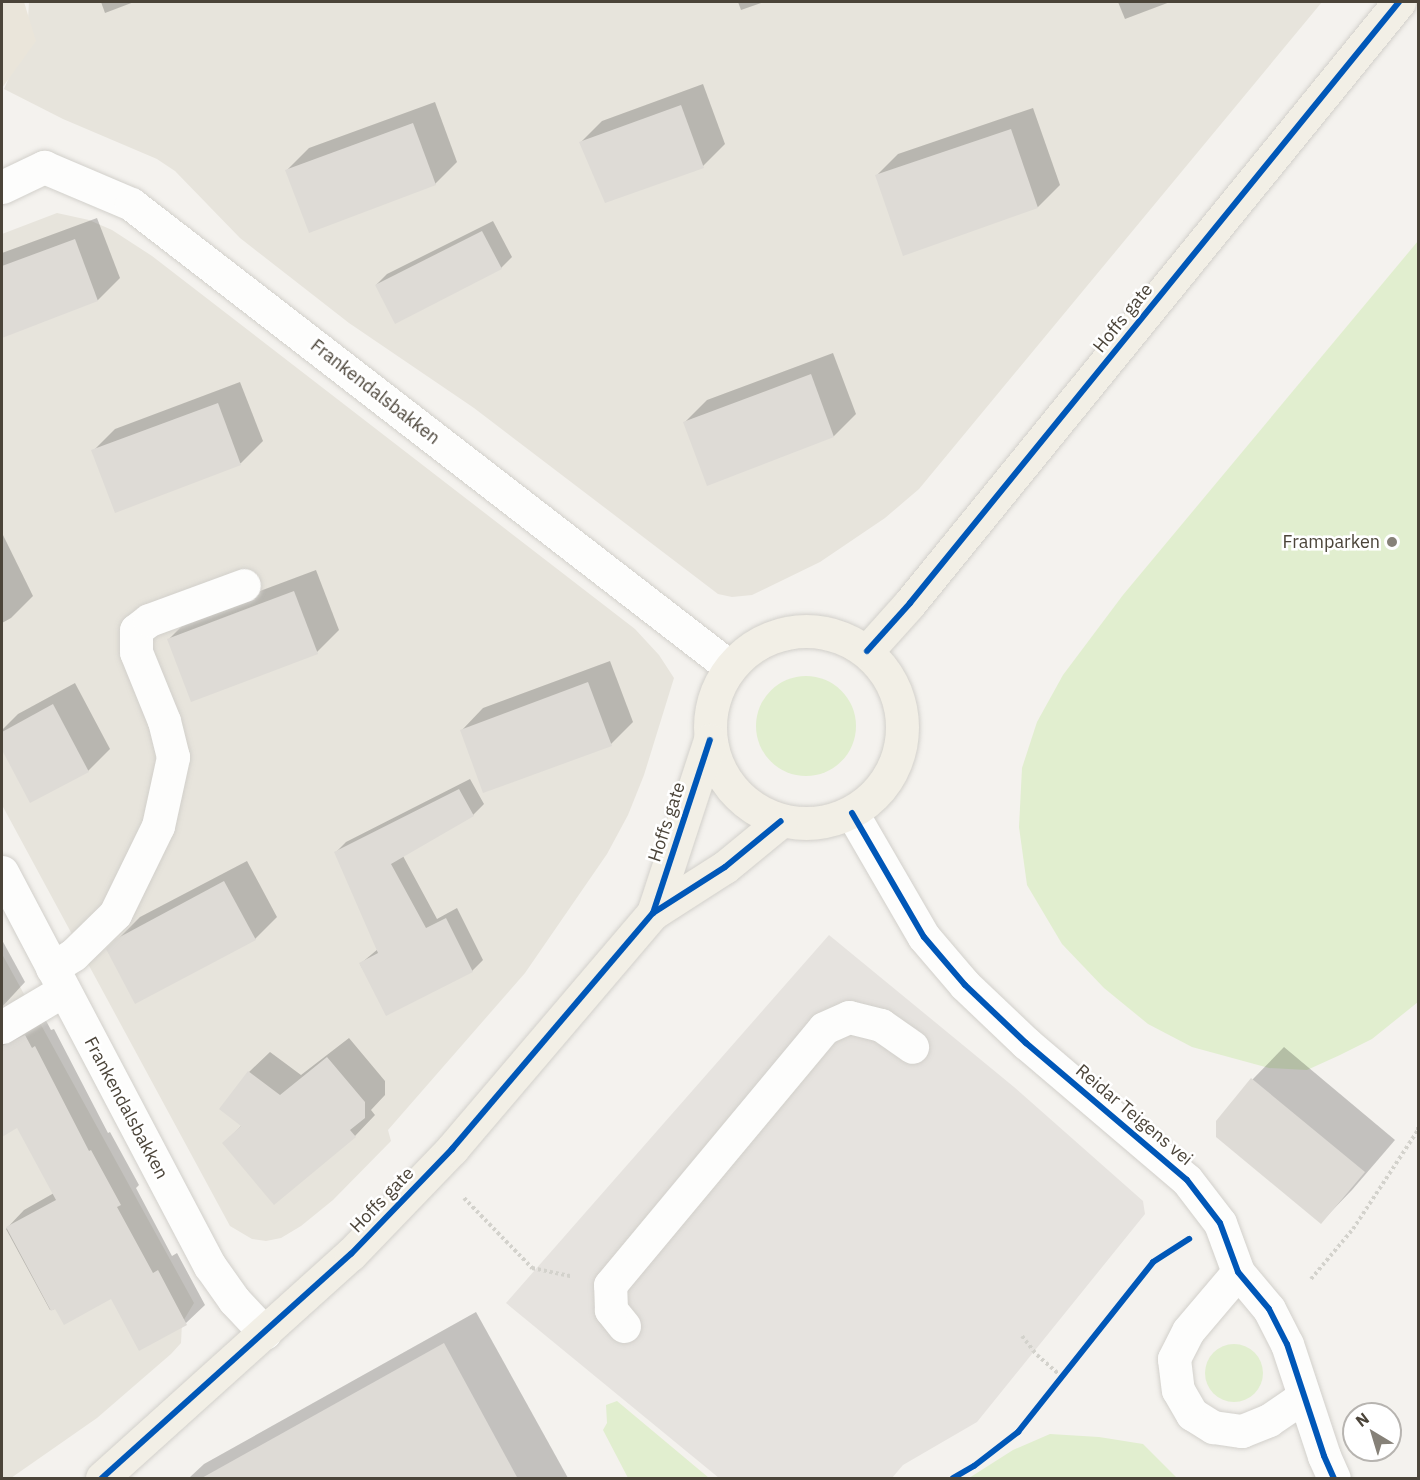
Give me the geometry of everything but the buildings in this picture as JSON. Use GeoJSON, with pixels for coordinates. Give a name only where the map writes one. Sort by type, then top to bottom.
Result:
{"type":"FeatureCollection","features":[{"type":"Feature","properties":{"kind":"main road","name":"Hoffs gate"},"geometry":{"type":"LineString","coordinates":[[867,651],[909,603],[1399,2]]}},
{"type":"Feature","properties":{"kind":"main road"},"geometry":{"type":"LineString","coordinates":[[795,630],[833,633],[867,651],[892,680],[903,716],[900,754],[882,788],[852,813],[818,824],[781,821],[748,805],[722,777],[710,740],[712,701],[730,667],[759,642],[795,630]]}},
{"type":"Feature","properties":{"kind":"main road","name":"Hoffs gate"},"geometry":{"type":"LineString","coordinates":[[653,913],[710,740]]}},
{"type":"Feature","properties":{"kind":"main road","name":"Hoffs gate"},"geometry":{"type":"LineString","coordinates":[[102,1479],[351,1254],[453,1149],[653,913],[725,867],[781,821]]}},
{"type":"Feature","properties":{"kind":"street","name":"Frankendalsbakken"},"geometry":{"type":"LineString","coordinates":[[2,187],[44,167],[131,204],[730,667]]}},
{"type":"Feature","properties":{"kind":"street"},"geometry":{"type":"LineString","coordinates":[[2,1027],[58,979],[73,955],[115,914],[158,826],[173,757],[164,721],[136,652],[136,630],[149,620],[244,585]]}},
{"type":"Feature","properties":{"kind":"street","name":"Reidar Teigens vei"},"geometry":{"type":"LineString","coordinates":[[852,813],[881,865],[931,945],[965,985],[1026,1043],[1187,1180],[1220,1223],[1238,1272],[1269,1309],[1287,1344],[1324,1456],[1334,1479]]}},
{"type":"Feature","properties":{"kind":"street","name":"Frankendalsbakken"},"geometry":{"type":"LineString","coordinates":[[2,872],[210,1266],[234,1300],[265,1333]]}},
{"type":"Feature","properties":{"kind":"street"},"geometry":{"type":"LineString","coordinates":[[624,1326],[611,1310],[610,1285],[824,1028],[849,1017],[880,1025],[912,1047]]}},
{"type":"Feature","properties":{"kind":"street"},"geometry":{"type":"LineString","coordinates":[[1238,1272],[1188,1331],[1174,1359],[1178,1390],[1192,1414],[1213,1427],[1242,1431],[1269,1420],[1304,1396]]}},
{"type":"Feature","properties":{"kind":"path"},"geometry":{"type":"LineString","coordinates":[[1311,1279],[1353,1229],[1418,1130],[1419,1125]]}},
{"type":"Feature","properties":{"kind":"path"},"geometry":{"type":"LineString","coordinates":[[464,1198],[532,1268],[610,1285]]}},
{"type":"Feature","properties":{"kind":"path"},"geometry":{"type":"LineString","coordinates":[[1022,1336],[1037,1355],[1062,1377]]}},
{"type":"Feature","properties":{"kind":"path"},"geometry":{"type":"LineString","coordinates":[[1054,1386],[1068,1369]]}},
{"type":"Feature","properties":{"kind":"shaded area"},"geometry":{"type":"Polygon","coordinates":[[[2,2],[24,2],[36,41],[2,88],[2,2]]]}},
{"type":"Feature","properties":{"kind":"shaded area"},"geometry":{"type":"Polygon","coordinates":[[[29,2],[1322,2],[919,489],[885,518],[820,562],[752,595],[732,597],[718,594],[474,408],[349,323],[240,238],[175,171],[157,159],[63,119],[4,89],[27,36],[29,2]]]}},
{"type":"Feature","properties":{"kind":"shaded area"},"geometry":{"type":"Polygon","coordinates":[[[57,213],[89,220],[112,230],[152,256],[635,629],[659,655],[674,678],[644,775],[628,815],[607,854],[525,973],[388,1130],[391,1141],[333,1200],[301,1226],[281,1238],[266,1241],[252,1239],[230,1226],[2,805],[2,234],[57,213]]]}},
{"type":"Feature","properties":{"kind":"shaded area"},"geometry":{"type":"Polygon","coordinates":[[[829,935],[1014,1087],[1143,1201],[1145,1214],[977,1422],[903,1465],[892,1478],[719,1478],[506,1303],[829,935]]]}},
{"type":"Feature","properties":{"kind":"shaded area"},"geometry":{"type":"Polygon","coordinates":[[[2,954],[194,1303],[182,1323],[181,1343],[171,1354],[97,1418],[11,1478],[2,1478],[2,954]]]}},
{"type":"Feature","properties":{"kind":"green space"},"geometry":{"type":"Polygon","coordinates":[[[1418,241],[1418,1002],[1372,1039],[1307,1070],[1269,1068],[1192,1047],[1148,1024],[1104,988],[1062,944],[1027,885],[1019,827],[1022,768],[1037,722],[1063,675],[1123,595],[1418,241]]]}},
{"type":"Feature","properties":{"kind":"green space"},"geometry":{"type":"Polygon","coordinates":[[[806,676],[825,680],[842,690],[852,707],[856,726],[852,745],[842,762],[825,772],[806,776],[787,772],[770,762],[760,745],[756,726],[760,707],[770,690],[787,680],[806,676]]]}},
{"type":"Feature","properties":{"kind":"green space"},"geometry":{"type":"Polygon","coordinates":[[[1234,1344],[1245,1346],[1258,1357],[1263,1373],[1261,1384],[1250,1397],[1234,1402],[1223,1400],[1210,1389],[1205,1373],[1207,1362],[1218,1349],[1234,1344]]]}},
{"type":"Feature","properties":{"kind":"green space"},"geometry":{"type":"Polygon","coordinates":[[[617,1401],[709,1478],[628,1478],[603,1430],[607,1423],[606,1405],[617,1401]]]}},
{"type":"Feature","properties":{"kind":"green space"},"geometry":{"type":"Polygon","coordinates":[[[1050,1434],[1099,1437],[1143,1444],[1177,1478],[969,1478],[1013,1450],[1050,1434]]]}},
{"type":"Feature","properties":{"kind":"cycle path"},"geometry":{"type":"LineString","coordinates":[[867,651],[910,603],[1399,2]]}},
{"type":"Feature","properties":{"kind":"cycle path"},"geometry":{"type":"LineString","coordinates":[[653,913],[710,740]]}},
{"type":"Feature","properties":{"kind":"cycle path"},"geometry":{"type":"LineString","coordinates":[[852,813],[924,937],[965,985],[1026,1043],[1187,1180],[1220,1223],[1238,1272],[1269,1309],[1287,1344],[1324,1456],[1334,1478]]}},
{"type":"Feature","properties":{"kind":"cycle path"},"geometry":{"type":"LineString","coordinates":[[102,1478],[351,1254],[452,1149],[653,913],[725,867],[781,821]]}},
{"type":"Feature","properties":{"kind":"cycle path"},"geometry":{"type":"LineString","coordinates":[[953,1478],[974,1466],[1018,1432],[1153,1262],[1189,1239]]}},
{"type":"Feature","properties":{"kind":"place","name":"Framparken"},"geometry":{"type":"Point","coordinates":[1392,542]}}]}
